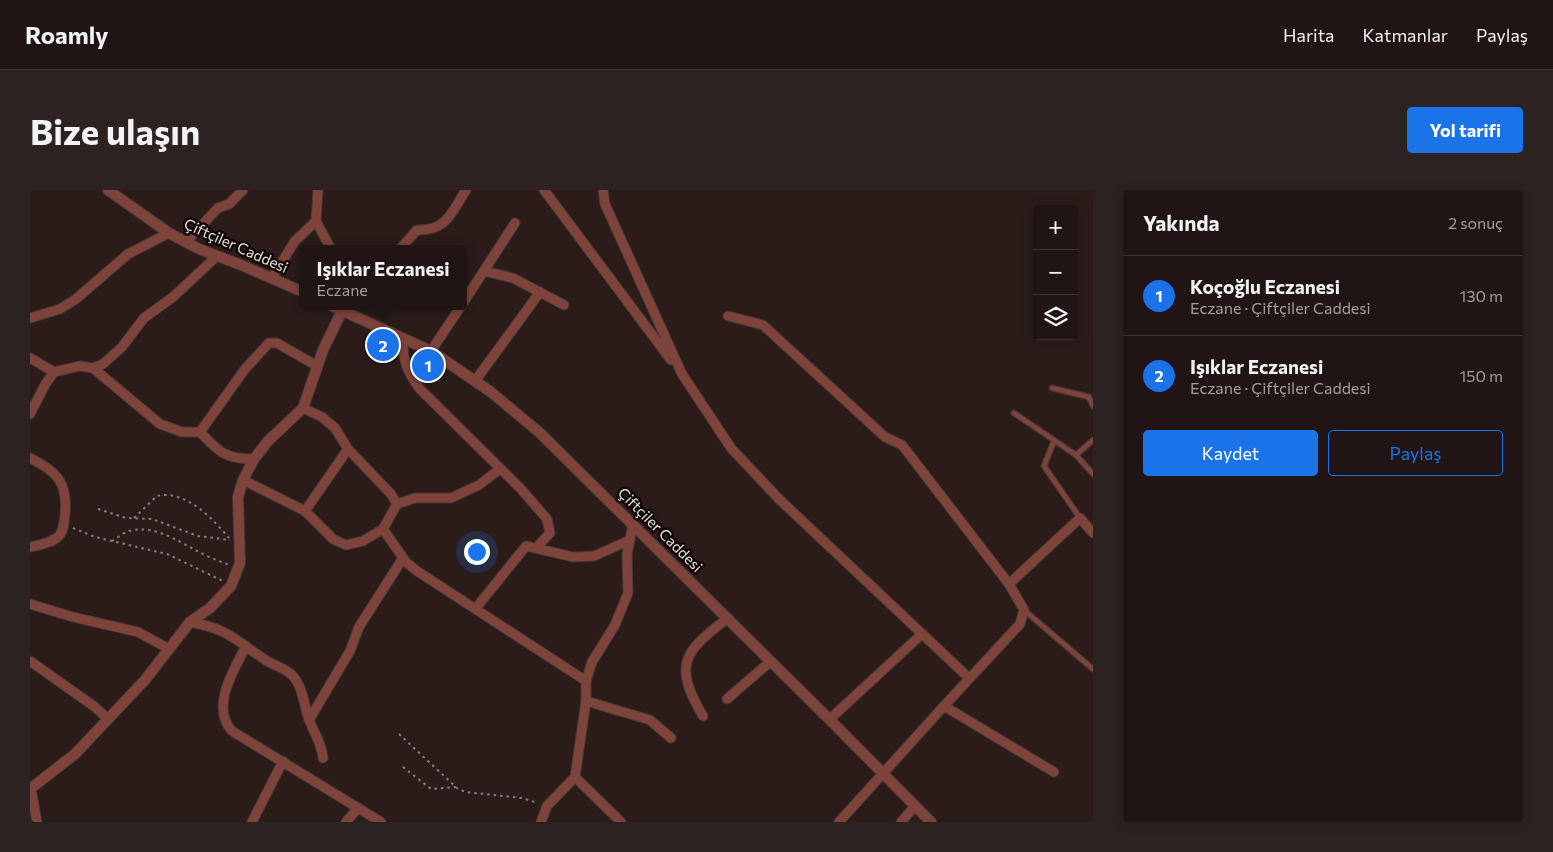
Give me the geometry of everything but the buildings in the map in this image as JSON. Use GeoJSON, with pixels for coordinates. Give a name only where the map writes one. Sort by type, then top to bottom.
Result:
{"type":"FeatureCollection","features":[{"type":"Feature","properties":{"kind":"street","name":"Çiftçiler Caddesi"},"geometry":{"type":"LineString","coordinates":[[110,190],[170,233],[186,242],[299,290]]}},
{"type":"Feature","properties":{"kind":"street"},"geometry":{"type":"LineString","coordinates":[[186,242],[218,208],[229,204],[243,190]]}},
{"type":"Feature","properties":{"kind":"street"},"geometry":{"type":"LineString","coordinates":[[318,190],[316,221],[329,245]]}},
{"type":"Feature","properties":{"kind":"street"},"geometry":{"type":"LineString","coordinates":[[404,245],[417,230],[429,230],[443,226],[466,190]]}},
{"type":"Feature","properties":{"kind":"street"},"geometry":{"type":"LineString","coordinates":[[544,190],[682,374],[731,448],[779,499],[969,678]]}},
{"type":"Feature","properties":{"kind":"street"},"geometry":{"type":"LineString","coordinates":[[603,190],[605,204],[682,374]]}},
{"type":"Feature","properties":{"kind":"street"},"geometry":{"type":"LineString","coordinates":[[272,278],[295,241],[316,221]]}},
{"type":"Feature","properties":{"kind":"street"},"geometry":{"type":"LineString","coordinates":[[467,297],[515,223]]}},
{"type":"Feature","properties":{"kind":"street"},"geometry":{"type":"LineString","coordinates":[[30,318],[60,309],[76,299],[128,254],[170,233]]}},
{"type":"Feature","properties":{"kind":"street"},"geometry":{"type":"LineString","coordinates":[[93,368],[111,358],[144,318],[173,298],[217,256]]}},
{"type":"Feature","properties":{"kind":"street"},"geometry":{"type":"LineString","coordinates":[[484,271],[513,278],[564,305]]}},
{"type":"Feature","properties":{"kind":"street"},"geometry":{"type":"LineString","coordinates":[[476,381],[540,292]]}},
{"type":"Feature","properties":{"kind":"street"},"geometry":{"type":"LineString","coordinates":[[37,822],[30,789],[75,754],[145,680],[190,622],[210,608],[231,586],[240,563],[238,498],[243,480],[254,459],[268,441],[303,408],[339,310]]}},
{"type":"Feature","properties":{"kind":"street","name":"Çiftçiler Caddesi"},"geometry":{"type":"LineString","coordinates":[[344,310],[431,351],[476,381],[540,433],[931,822]]}},
{"type":"Feature","properties":{"kind":"street"},"geometry":{"type":"LineString","coordinates":[[431,351],[458,310]]}},
{"type":"Feature","properties":{"kind":"street"},"geometry":{"type":"LineString","coordinates":[[728,316],[763,325],[885,437],[902,445],[1009,584],[1024,610],[1020,624],[839,822]]}},
{"type":"Feature","properties":{"kind":"street"},"geometry":{"type":"LineString","coordinates":[[403,338],[402,356],[410,376],[521,489],[546,519],[550,534],[538,547]]}},
{"type":"Feature","properties":{"kind":"street"},"geometry":{"type":"LineString","coordinates":[[200,432],[245,369],[269,344],[277,343],[317,366]]}},
{"type":"Feature","properties":{"kind":"street"},"geometry":{"type":"LineString","coordinates":[[30,358],[54,372]]}},
{"type":"Feature","properties":{"kind":"street"},"geometry":{"type":"LineString","coordinates":[[30,414],[54,372],[80,366],[93,368],[160,424],[182,432],[200,432],[220,453],[227,457],[254,459]]}},
{"type":"Feature","properties":{"kind":"street"},"geometry":{"type":"LineString","coordinates":[[303,408],[322,417],[335,428],[348,449],[391,494],[397,504]]}},
{"type":"Feature","properties":{"kind":"street"},"geometry":{"type":"LineString","coordinates":[[305,511],[348,449]]}},
{"type":"Feature","properties":{"kind":"street"},"geometry":{"type":"LineString","coordinates":[[30,458],[46,465],[58,477],[65,494],[64,525],[60,535],[55,539],[30,547]]}},
{"type":"Feature","properties":{"kind":"street"},"geometry":{"type":"LineString","coordinates":[[243,480],[305,511],[333,539],[346,545],[363,542],[383,529],[397,504],[415,498],[451,498],[479,485],[500,469]]}},
{"type":"Feature","properties":{"kind":"street"},"geometry":{"type":"LineString","coordinates":[[1009,584],[1080,518],[1093,533]]}},
{"type":"Feature","properties":{"kind":"street"},"geometry":{"type":"LineString","coordinates":[[540,822],[548,806],[575,776],[586,701],[586,681],[592,662],[615,625],[628,593],[627,554],[633,524]]}},
{"type":"Feature","properties":{"kind":"street"},"geometry":{"type":"LineString","coordinates":[[383,529],[403,558],[426,578],[476,608],[586,681]]}},
{"type":"Feature","properties":{"kind":"street"},"geometry":{"type":"LineString","coordinates":[[476,608],[526,546],[538,547],[553,554],[573,557],[594,556],[630,540]]}},
{"type":"Feature","properties":{"kind":"street"},"geometry":{"type":"LineString","coordinates":[[309,720],[350,651],[359,626],[403,558]]}},
{"type":"Feature","properties":{"kind":"street"},"geometry":{"type":"LineString","coordinates":[[30,604],[73,617],[138,632],[169,649]]}},
{"type":"Feature","properties":{"kind":"street"},"geometry":{"type":"LineString","coordinates":[[703,716],[688,692],[685,676],[686,662],[692,648],[728,618]]}},
{"type":"Feature","properties":{"kind":"street"},"geometry":{"type":"LineString","coordinates":[[190,622],[223,630],[294,677],[301,691],[309,720],[320,742],[323,758]]}},
{"type":"Feature","properties":{"kind":"street"},"geometry":{"type":"LineString","coordinates":[[830,720],[922,634]]}},
{"type":"Feature","properties":{"kind":"street"},"geometry":{"type":"LineString","coordinates":[[246,646],[226,689],[223,718],[232,731],[381,822]]}},
{"type":"Feature","properties":{"kind":"street"},"geometry":{"type":"LineString","coordinates":[[30,661],[95,707],[108,720]]}},
{"type":"Feature","properties":{"kind":"street"},"geometry":{"type":"LineString","coordinates":[[727,699],[771,661]]}},
{"type":"Feature","properties":{"kind":"street"},"geometry":{"type":"LineString","coordinates":[[586,701],[650,720],[671,738]]}},
{"type":"Feature","properties":{"kind":"street"},"geometry":{"type":"LineString","coordinates":[[944,706],[1054,772]]}},
{"type":"Feature","properties":{"kind":"street"},"geometry":{"type":"LineString","coordinates":[[252,822],[283,761]]}},
{"type":"Feature","properties":{"kind":"street"},"geometry":{"type":"LineString","coordinates":[[575,776],[621,822]]}},
{"type":"Feature","properties":{"kind":"street"},"geometry":{"type":"LineString","coordinates":[[901,822],[915,806]]}},
{"type":"Feature","properties":{"kind":"street"},"geometry":{"type":"LineString","coordinates":[[346,822],[358,808]]}},
{"type":"Feature","properties":{"kind":"lane"},"geometry":{"type":"LineString","coordinates":[[1052,388],[1089,397],[1093,406]]}},
{"type":"Feature","properties":{"kind":"lane"},"geometry":{"type":"LineString","coordinates":[[1014,413],[1076,455],[1093,474]]}},
{"type":"Feature","properties":{"kind":"lane"},"geometry":{"type":"LineString","coordinates":[[1076,455],[1093,440]]}},
{"type":"Feature","properties":{"kind":"lane"},"geometry":{"type":"LineString","coordinates":[[1054,441],[1044,466],[1080,518]]}},
{"type":"Feature","properties":{"kind":"lane"},"geometry":{"type":"LineString","coordinates":[[1024,610],[1093,669]]}},
{"type":"Feature","properties":{"kind":"path"},"geometry":{"type":"LineString","coordinates":[[98,509],[115,515],[165,523],[198,536],[230,540],[208,516],[195,506],[168,496],[157,496],[134,518]]}},
{"type":"Feature","properties":{"kind":"path"},"geometry":{"type":"LineString","coordinates":[[64,525],[112,541],[167,554],[209,573],[231,586]]}},
{"type":"Feature","properties":{"kind":"path"},"geometry":{"type":"LineString","coordinates":[[112,541],[127,532],[141,530],[157,533],[175,538],[197,551],[238,569]]}},
{"type":"Feature","properties":{"kind":"path"},"geometry":{"type":"LineString","coordinates":[[399,734],[456,787],[466,792],[522,798],[548,806]]}},
{"type":"Feature","properties":{"kind":"path"},"geometry":{"type":"LineString","coordinates":[[402,767],[431,789],[456,787]]}},
{"type":"Feature","properties":{"kind":"place","name":"Işıklar Eczanesi"},"geometry":{"type":"Point","coordinates":[383,345]}},
{"type":"Feature","properties":{"kind":"place","name":"Koçoğlu Eczanesi"},"geometry":{"type":"Point","coordinates":[428,365]}}]}
